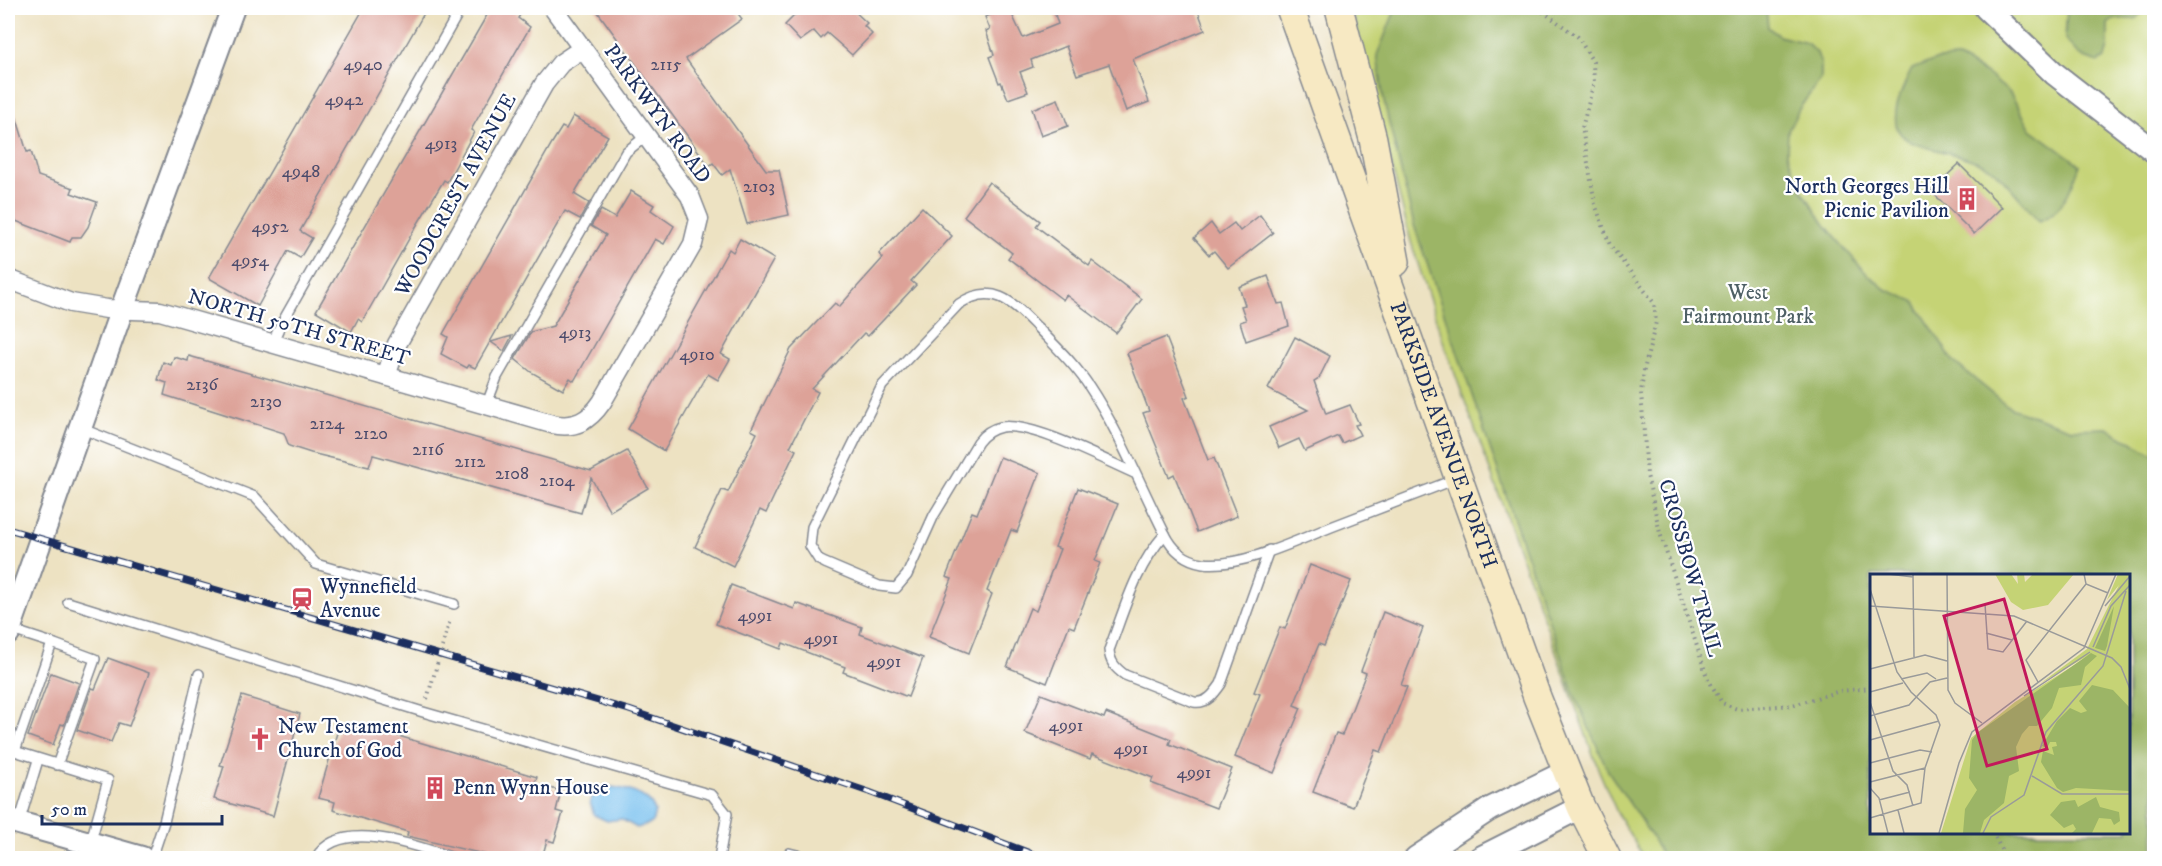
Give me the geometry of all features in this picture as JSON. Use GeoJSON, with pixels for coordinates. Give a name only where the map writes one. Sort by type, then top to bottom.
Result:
{"type":"FeatureCollection","features":[{"type":"Feature","properties":{"kind":"main road","name":"PARKSIDE AVENUE NORTH"},"geometry":{"type":"LineString","coordinates":[[1290,8],[1566,771],[1607,858]]}},
{"type":"Feature","properties":{"kind":"main road"},"geometry":{"type":"LineString","coordinates":[[1339,8],[1373,139],[1413,348]]}},
{"type":"Feature","properties":{"kind":"street"},"geometry":{"type":"LineString","coordinates":[[8,631],[122,309],[233,8]]}},
{"type":"Feature","properties":{"kind":"street","name":"PARKWYN ROAD"},"geometry":{"type":"LineString","coordinates":[[553,8],[690,196],[699,219],[693,244],[603,402],[591,416],[579,425]]}},
{"type":"Feature","properties":{"kind":"street"},"geometry":{"type":"LineString","coordinates":[[1986,8],[2055,74],[2154,151]]}},
{"type":"Feature","properties":{"kind":"street","name":"WOODCREST AVENUE"},"geometry":{"type":"LineString","coordinates":[[386,376],[397,344],[544,84],[561,63],[582,49]]}},
{"type":"Feature","properties":{"kind":"street","name":"NORTH 50TH STREET"},"geometry":{"type":"LineString","coordinates":[[8,279],[72,303],[160,311],[486,406],[561,426],[579,425]]}},
{"type":"Feature","properties":{"kind":"street"},"geometry":{"type":"LineString","coordinates":[[1416,858],[1491,808],[1566,771]]}},
{"type":"Feature","properties":{"kind":"street"},"geometry":{"type":"LineString","coordinates":[[1480,858],[1581,807]]}},
{"type":"Feature","properties":{"kind":"street"},"geometry":{"type":"LineString","coordinates":[[13,822],[142,858]]}},
{"type":"Feature","properties":{"kind":"lane"},"geometry":{"type":"LineString","coordinates":[[272,344],[461,8]]}},
{"type":"Feature","properties":{"kind":"lane"},"geometry":{"type":"LineString","coordinates":[[486,406],[497,377],[626,152],[646,136]]}},
{"type":"Feature","properties":{"kind":"lane"},"geometry":{"type":"LineString","coordinates":[[1134,473],[1033,431],[1003,427],[985,434],[978,442],[934,515],[908,575],[896,588],[879,586],[825,563],[819,560],[810,546],[812,527],[882,386],[959,304],[970,297],[981,295],[1009,300],[1069,359],[1089,386],[1134,473],[1171,546],[1182,555],[1205,563],[1235,561],[1459,477]]}},
{"type":"Feature","properties":{"kind":"lane"},"geometry":{"type":"LineString","coordinates":[[80,428],[255,497],[316,564],[454,604]]}},
{"type":"Feature","properties":{"kind":"lane"},"geometry":{"type":"LineString","coordinates":[[1165,534],[1148,553],[1135,579],[1109,650],[1110,658],[1113,665],[1125,675],[1194,702],[1201,703],[1209,698],[1221,684],[1269,550]]}},
{"type":"Feature","properties":{"kind":"lane"},"geometry":{"type":"LineString","coordinates":[[68,602],[423,712],[712,795],[727,814],[719,858]]}},
{"type":"Feature","properties":{"kind":"lane"},"geometry":{"type":"LineString","coordinates":[[8,631],[52,643],[95,659],[69,716],[57,765]]}},
{"type":"Feature","properties":{"kind":"lane"},"geometry":{"type":"LineString","coordinates":[[52,643],[36,703],[11,750],[108,780],[90,844]]}},
{"type":"Feature","properties":{"kind":"lane"},"geometry":{"type":"LineString","coordinates":[[152,858],[164,822],[199,674]]}},
{"type":"Feature","properties":{"kind":"lane"},"geometry":{"type":"LineString","coordinates":[[13,822],[38,760]]}},
{"type":"Feature","properties":{"kind":"lane"},"geometry":{"type":"LineString","coordinates":[[316,858],[326,846],[352,837],[388,840],[453,858]]}},
{"type":"Feature","properties":{"kind":"lane"},"geometry":{"type":"LineString","coordinates":[[789,853],[809,858]]}},
{"type":"Feature","properties":{"kind":"path","name":"CROSSBOW TRAIL"},"geometry":{"type":"LineString","coordinates":[[1538,8],[1578,37],[1593,62],[1594,82],[1582,128],[1595,204],[1610,245],[1654,303],[1656,322],[1644,370],[1641,393],[1647,475],[1660,533],[1707,677],[1722,703],[1737,709],[1755,710],[1793,705],[1840,691],[1870,688]]}},
{"type":"Feature","properties":{"kind":"path"},"geometry":{"type":"LineString","coordinates":[[423,712],[454,604]]}},
{"type":"Feature","properties":{"kind":"path"},"geometry":{"type":"LineString","coordinates":[[1995,833],[2005,858]]}},
{"type":"Feature","properties":{"kind":"green space","name":"West Fairmount Park"},"geometry":{"type":"Polygon","coordinates":[[[1351,8],[2154,8],[2154,858],[1644,858],[1618,815],[1599,771],[1443,341],[1411,242],[1351,8]]]}},
{"type":"Feature","properties":{"kind":"green space","name":"West Fairmount Park"},"geometry":{"type":"Polygon","coordinates":[[[1396,8],[1766,8],[1768,27],[1779,36],[1807,43],[1817,53],[1821,64],[1821,78],[1799,109],[1788,131],[1787,153],[1800,187],[1825,225],[1863,270],[1885,289],[1914,301],[1954,362],[2010,408],[2072,429],[2107,428],[2154,455],[2154,858],[1663,858],[1652,837],[1608,771],[1573,692],[1414,225],[1384,102],[1377,55],[1396,8]]]}},
{"type":"Feature","properties":{"kind":"green space"},"geometry":{"type":"Polygon","coordinates":[[[2067,8],[2148,8],[2135,19],[2114,19],[2108,24],[2108,46],[2105,58],[2098,62],[2079,55],[2065,39],[2067,8]]]}},
{"type":"Feature","properties":{"kind":"green space"},"geometry":{"type":"Polygon","coordinates":[[[1958,58],[1987,74],[2010,93],[2031,129],[2080,165],[2066,198],[2047,217],[2039,221],[2008,184],[1989,167],[1967,158],[1911,142],[1900,133],[1895,119],[1899,98],[1912,69],[1938,59],[1958,58]]]}},
{"type":"Feature","properties":{"kind":"water"},"geometry":{"type":"Polygon","coordinates":[[[604,786],[634,792],[647,799],[655,811],[652,823],[637,828],[621,819],[607,821],[594,815],[590,802],[597,789],[604,786]]]}},
{"type":"Feature","properties":{"kind":"building"},"geometry":{"type":"Polygon","coordinates":[[[364,8],[427,8],[300,231],[312,238],[300,258],[288,251],[258,306],[209,278],[364,8]]]}},
{"type":"Feature","properties":{"kind":"building"},"geometry":{"type":"Polygon","coordinates":[[[491,8],[507,8],[520,15],[518,18],[530,27],[471,130],[474,132],[447,182],[444,180],[362,322],[358,319],[351,332],[316,311],[491,8]]]}},
{"type":"Feature","properties":{"kind":"building"},"geometry":{"type":"Polygon","coordinates":[[[595,8],[649,8],[651,11],[657,8],[734,8],[742,19],[686,59],[766,170],[779,170],[789,215],[747,224],[730,169],[722,175],[713,163],[709,166],[595,8]]]}},
{"type":"Feature","properties":{"kind":"building"},"geometry":{"type":"Polygon","coordinates":[[[802,8],[851,8],[867,23],[864,26],[872,34],[852,55],[827,33],[821,39],[814,31],[800,41],[785,25],[802,8]]]}},
{"type":"Feature","properties":{"kind":"building"},"geometry":{"type":"Polygon","coordinates":[[[1009,8],[1023,38],[1058,24],[1053,8],[1197,8],[1205,30],[1133,59],[1149,102],[1126,111],[1109,64],[1077,75],[1066,46],[1031,60],[1033,67],[1020,72],[1028,92],[1008,99],[989,57],[994,55],[986,31],[990,29],[985,17],[1009,8]]]}},
{"type":"Feature","properties":{"kind":"building"},"geometry":{"type":"Polygon","coordinates":[[[1058,99],[1068,126],[1041,136],[1032,109],[1058,99]]]}},
{"type":"Feature","properties":{"kind":"building"},"geometry":{"type":"Polygon","coordinates":[[[12,103],[27,152],[31,151],[38,176],[73,188],[71,193],[97,202],[88,227],[81,237],[72,237],[70,242],[8,218],[8,104],[12,103]]]}},
{"type":"Feature","properties":{"kind":"building"},"geometry":{"type":"Polygon","coordinates":[[[573,116],[608,136],[574,194],[589,203],[580,219],[565,211],[475,368],[469,365],[467,368],[441,354],[448,337],[443,334],[552,143],[562,127],[566,129],[573,116]]]}},
{"type":"Feature","properties":{"kind":"building","name":"North Georges Hill Picnic Pavilion"},"geometry":{"type":"Polygon","coordinates":[[[1959,164],[2002,207],[1974,234],[1931,191],[1959,164]]]}},
{"type":"Feature","properties":{"kind":"building"},"geometry":{"type":"Polygon","coordinates":[[[989,182],[1040,221],[1036,226],[1089,266],[1092,261],[1142,299],[1116,333],[1066,295],[1063,300],[1008,258],[1012,253],[964,216],[989,182]]]}},
{"type":"Feature","properties":{"kind":"building"},"geometry":{"type":"Polygon","coordinates":[[[631,191],[654,205],[651,210],[674,226],[664,244],[655,239],[574,381],[570,378],[563,390],[531,372],[515,359],[531,332],[553,326],[606,235],[591,226],[601,210],[615,218],[631,191]]]}},
{"type":"Feature","properties":{"kind":"building"},"geometry":{"type":"Polygon","coordinates":[[[922,207],[952,236],[911,281],[916,285],[868,336],[864,333],[812,389],[818,392],[790,447],[796,450],[766,513],[760,510],[733,566],[695,547],[722,490],[728,492],[757,433],[751,430],[791,349],[835,303],[839,307],[883,258],[879,254],[922,207]]]}},
{"type":"Feature","properties":{"kind":"building"},"geometry":{"type":"Polygon","coordinates":[[[1260,215],[1273,233],[1228,268],[1214,251],[1209,255],[1194,238],[1211,223],[1219,234],[1234,223],[1240,231],[1260,215]]]}},
{"type":"Feature","properties":{"kind":"building"},"geometry":{"type":"Polygon","coordinates":[[[740,239],[774,259],[721,354],[730,359],[718,380],[708,374],[664,451],[628,429],[729,249],[733,252],[740,239]]]}},
{"type":"Feature","properties":{"kind":"building"},"geometry":{"type":"Polygon","coordinates":[[[1268,276],[1278,304],[1283,303],[1289,326],[1246,341],[1240,322],[1246,320],[1241,306],[1245,305],[1239,287],[1268,276]]]}},
{"type":"Feature","properties":{"kind":"building"},"geometry":{"type":"Polygon","coordinates":[[[512,336],[504,351],[491,342],[512,336]]]}},
{"type":"Feature","properties":{"kind":"building"},"geometry":{"type":"Polygon","coordinates":[[[1166,337],[1189,396],[1184,398],[1208,460],[1214,458],[1237,516],[1197,532],[1174,474],[1169,477],[1143,413],[1149,411],[1127,353],[1166,337]]]}},
{"type":"Feature","properties":{"kind":"building"},"geometry":{"type":"Polygon","coordinates":[[[1295,337],[1330,356],[1319,378],[1314,381],[1326,414],[1350,405],[1359,424],[1355,425],[1360,435],[1342,443],[1338,436],[1305,451],[1299,439],[1279,448],[1269,427],[1308,410],[1268,389],[1295,337]]]}},
{"type":"Feature","properties":{"kind":"building"},"geometry":{"type":"Polygon","coordinates":[[[189,356],[591,471],[627,451],[648,488],[610,511],[591,478],[581,513],[373,455],[369,467],[311,453],[289,446],[284,433],[164,395],[167,383],[158,380],[163,362],[171,365],[174,357],[188,361],[189,356]]]}},
{"type":"Feature","properties":{"kind":"building"},"geometry":{"type":"Polygon","coordinates":[[[1000,457],[1040,473],[1017,532],[1011,530],[987,591],[992,594],[969,653],[929,637],[952,579],[946,577],[972,512],[977,514],[1000,457]]]}},
{"type":"Feature","properties":{"kind":"building"},"geometry":{"type":"Polygon","coordinates":[[[1078,488],[1118,504],[1095,561],[1100,563],[1074,628],[1069,626],[1047,683],[1007,667],[1030,608],[1036,611],[1060,549],[1055,547],[1078,488]]]}},
{"type":"Feature","properties":{"kind":"building"},"geometry":{"type":"Polygon","coordinates":[[[1310,565],[1351,581],[1324,646],[1319,644],[1294,705],[1301,708],[1274,773],[1235,757],[1260,694],[1254,692],[1280,627],[1285,629],[1310,565]]]}},
{"type":"Feature","properties":{"kind":"building"},"geometry":{"type":"Polygon","coordinates":[[[731,585],[794,609],[796,603],[862,627],[860,634],[923,658],[908,697],[843,672],[845,667],[783,643],[781,649],[716,624],[731,585]]]}},
{"type":"Feature","properties":{"kind":"building"},"geometry":{"type":"Polygon","coordinates":[[[1383,612],[1423,628],[1401,685],[1407,687],[1381,752],[1375,750],[1353,807],[1313,792],[1336,733],[1342,735],[1366,673],[1361,671],[1383,612]]]}},
{"type":"Feature","properties":{"kind":"building"},"geometry":{"type":"Polygon","coordinates":[[[108,658],[149,673],[129,726],[119,723],[111,742],[77,730],[92,688],[95,689],[108,658]]]}},
{"type":"Feature","properties":{"kind":"building"},"geometry":{"type":"Polygon","coordinates":[[[51,673],[79,683],[64,725],[61,724],[53,745],[28,736],[51,673]]]}},
{"type":"Feature","properties":{"kind":"building"},"geometry":{"type":"Polygon","coordinates":[[[1041,694],[1104,718],[1106,713],[1171,739],[1169,744],[1232,769],[1216,808],[1151,783],[1153,778],[1092,754],[1090,759],[1025,733],[1041,694]]]}},
{"type":"Feature","properties":{"kind":"building","name":"New Testament Church of God"},"geometry":{"type":"Polygon","coordinates":[[[242,696],[300,714],[273,816],[214,799],[224,766],[220,765],[242,696]]]}},
{"type":"Feature","properties":{"kind":"building","name":"Penn Wynn House"},"geometry":{"type":"Polygon","coordinates":[[[358,724],[537,777],[535,784],[561,791],[556,811],[563,813],[554,842],[547,840],[542,858],[500,858],[407,836],[408,832],[333,810],[335,802],[318,798],[339,726],[356,731],[358,724]]]}},
{"type":"Feature","properties":{"kind":"railway"},"geometry":{"type":"LineString","coordinates":[[8,529],[629,710],[869,792],[1043,858]]}},
{"type":"Feature","properties":{"kind":"place","name":"North Georges Hill Picnic Pavilion"},"geometry":{"type":"Point","coordinates":[1967,199]}},
{"type":"Feature","properties":{"kind":"place","name":"Wynnefield Avenue"},"geometry":{"type":"Point","coordinates":[302,599]}},
{"type":"Feature","properties":{"kind":"place","name":"New Testament Church of God"},"geometry":{"type":"Point","coordinates":[260,739]}},
{"type":"Feature","properties":{"kind":"place","name":"Penn Wynn House"},"geometry":{"type":"Point","coordinates":[435,788]}}]}
